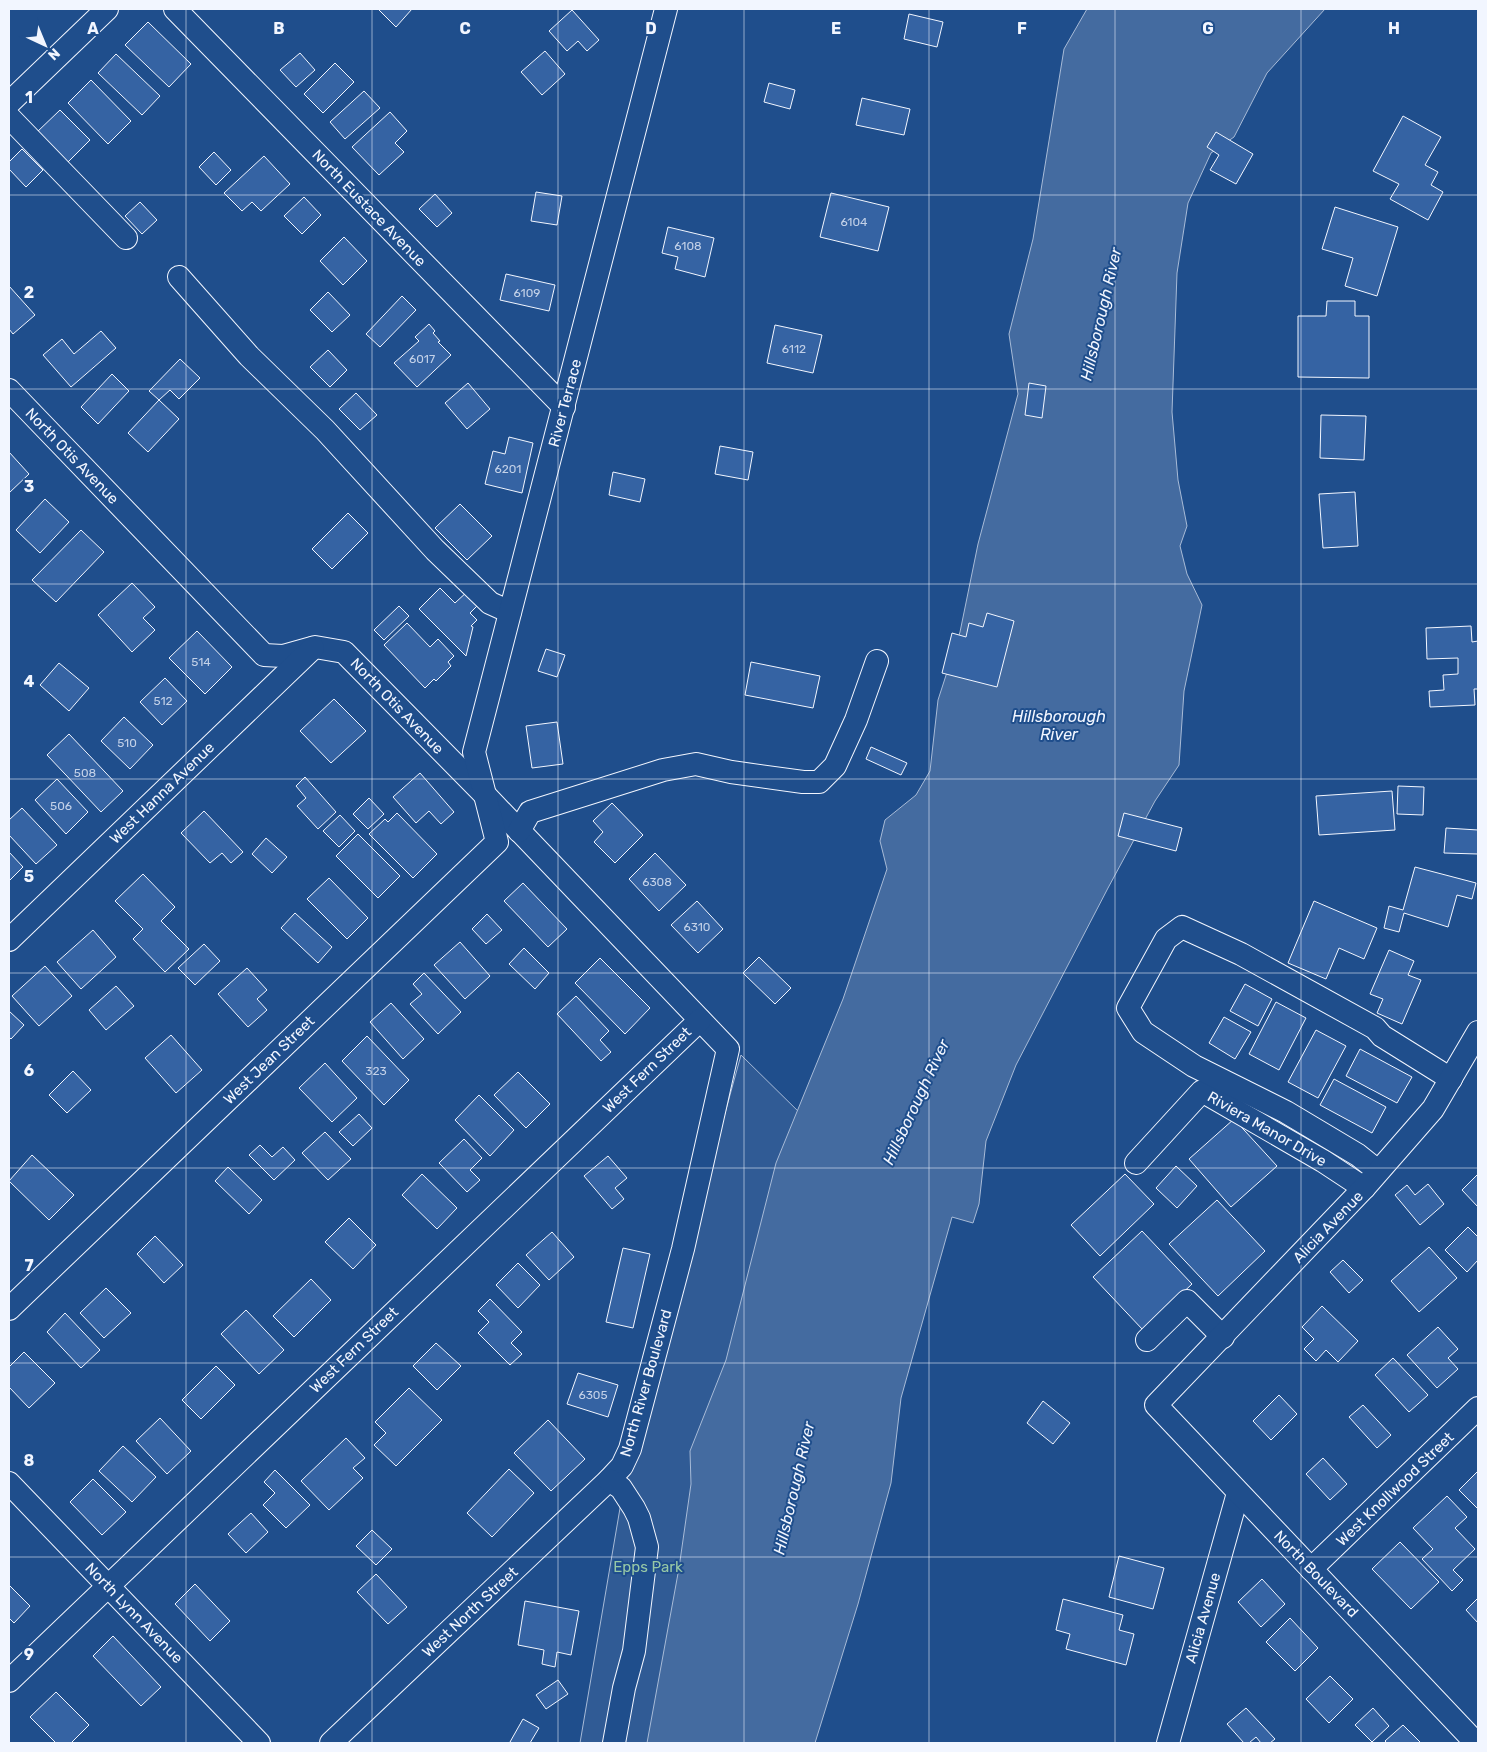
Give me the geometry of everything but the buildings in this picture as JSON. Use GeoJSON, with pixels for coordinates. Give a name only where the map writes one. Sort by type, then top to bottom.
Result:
{"type":"FeatureCollection","features":[{"type":"Feature","properties":{"kind":"street"},"geometry":{"type":"LineString","coordinates":[[9,103],[107,9]]}},
{"type":"Feature","properties":{"kind":"street","name":"North Eustace Avenue"},"geometry":{"type":"LineString","coordinates":[[175,9],[564,407]]}},
{"type":"Feature","properties":{"kind":"street","name":"River Terrace"},"geometry":{"type":"LineString","coordinates":[[486,797],[474,752],[666,9]]}},
{"type":"Feature","properties":{"kind":"street"},"geometry":{"type":"LineString","coordinates":[[9,117],[126,238]]}},
{"type":"Feature","properties":{"kind":"street"},"geometry":{"type":"LineString","coordinates":[[179,277],[249,356],[325,430],[435,550],[490,603],[510,612]]}},
{"type":"Feature","properties":{"kind":"street","name":"North Otis Avenue"},"geometry":{"type":"LineString","coordinates":[[9,390],[264,655],[283,656],[315,646],[344,652],[700,1020]]}},
{"type":"Feature","properties":{"kind":"street","name":"West Hanna Avenue"},"geometry":{"type":"LineString","coordinates":[[9,939],[315,646]]}},
{"type":"Feature","properties":{"kind":"street"},"geometry":{"type":"LineString","coordinates":[[519,831],[530,812],[663,770],[696,764],[731,772],[803,782],[819,782],[836,766],[856,720],[877,661]]}},
{"type":"Feature","properties":{"kind":"street","name":"West Jean Street"},"geometry":{"type":"LineString","coordinates":[[9,1309],[496,842],[486,797]]}},
{"type":"Feature","properties":{"kind":"street"},"geometry":{"type":"LineString","coordinates":[[1378,1171],[1350,1150],[1286,1112],[1194,1066],[1143,1032],[1128,1008],[1166,939],[1182,927],[1241,954],[1375,1028],[1382,1036],[1450,1079]]}},
{"type":"Feature","properties":{"kind":"street","name":"North River Boulevard"},"geometry":{"type":"LineString","coordinates":[[609,1480],[622,1466],[630,1449],[643,1403],[683,1249],[728,1049],[700,1020]]}},
{"type":"Feature","properties":{"kind":"street","name":"West Fern Street"},"geometry":{"type":"LineString","coordinates":[[9,1681],[700,1020]]}},
{"type":"Feature","properties":{"kind":"street","name":"Alicia Avenue"},"geometry":{"type":"LineString","coordinates":[[1156,1405],[1364,1188],[1433,1109],[1478,1032]]}},
{"type":"Feature","properties":{"kind":"street","name":"Riviera Manor Drive"},"geometry":{"type":"LineString","coordinates":[[1136,1163],[1202,1091],[1323,1161],[1364,1188]]}},
{"type":"Feature","properties":{"kind":"street"},"geometry":{"type":"LineString","coordinates":[[1147,1340],[1187,1301],[1223,1337]]}},
{"type":"Feature","properties":{"kind":"street","name":"North Boulevard"},"geometry":{"type":"LineString","coordinates":[[1156,1405],[1476,1743]]}},
{"type":"Feature","properties":{"kind":"street","name":"West Knollwood Street"},"geometry":{"type":"LineString","coordinates":[[1311,1569],[1478,1408]]}},
{"type":"Feature","properties":{"kind":"street"},"geometry":{"type":"LineString","coordinates":[[609,1480],[621,1488],[634,1508],[639,1518],[647,1547],[634,1651],[624,1688],[614,1743]]}},
{"type":"Feature","properties":{"kind":"street","name":"West North Street"},"geometry":{"type":"LineString","coordinates":[[331,1743],[609,1480]]}},
{"type":"Feature","properties":{"kind":"street","name":"North Lynn Avenue"},"geometry":{"type":"LineString","coordinates":[[9,1484],[259,1743]]}},
{"type":"Feature","properties":{"kind":"street","name":"Alicia Avenue"},"geometry":{"type":"LineString","coordinates":[[1168,1743],[1238,1493]]}},
{"type":"Feature","properties":{"kind":"green space","name":"Epps Park"},"geometry":{"type":"Polygon","coordinates":[[[741,1055],[804,1117],[655,1743],[580,1743],[626,1473],[741,1055]]]}},
{"type":"Feature","properties":{"kind":"water","name":"Hillsborough River"},"geometry":{"type":"Polygon","coordinates":[[[1087,9],[1325,9],[1267,73],[1234,137],[1211,153],[1188,203],[1177,273],[1172,412],[1178,480],[1187,526],[1180,546],[1187,574],[1202,605],[1184,691],[1179,765],[1155,801],[1016,1065],[986,1141],[979,1204],[973,1223],[952,1217],[901,1398],[891,1483],[858,1604],[815,1743],[647,1743],[679,1568],[691,1484],[690,1451],[726,1360],[776,1163],[843,999],[887,869],[880,841],[885,820],[916,795],[930,771],[938,700],[960,632],[978,544],[1018,394],[1009,334],[1033,239],[1064,49],[1087,9]]]}}]}
